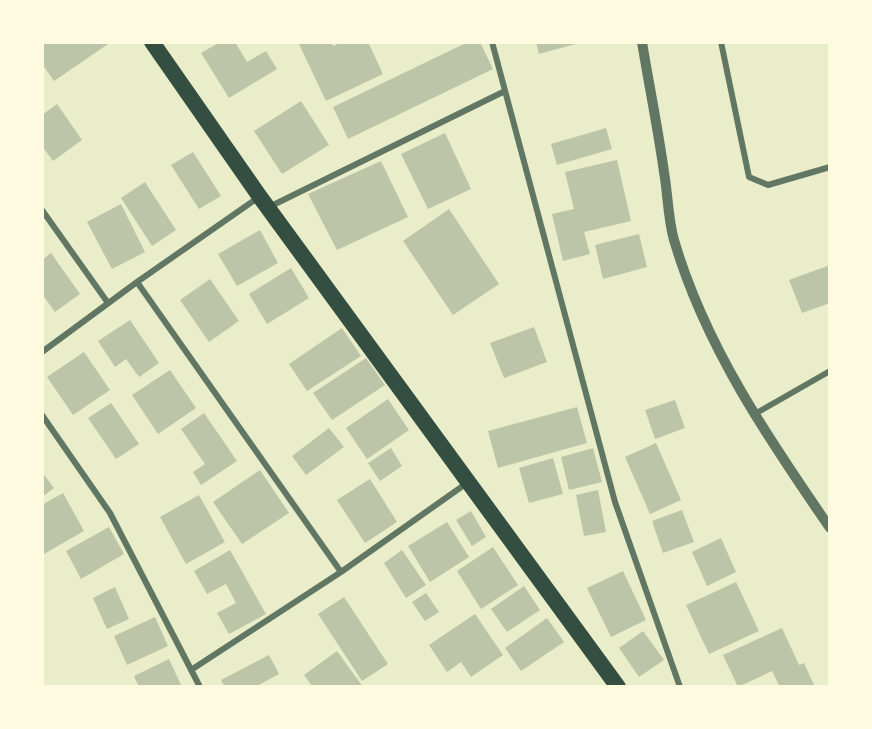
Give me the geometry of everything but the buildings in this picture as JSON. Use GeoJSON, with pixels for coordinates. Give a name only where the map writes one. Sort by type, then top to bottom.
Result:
{"type":"FeatureCollection","features":[{"type":"Feature","properties":{"kind":"highway"},"geometry":{"type":"LineString","coordinates":[[152,42],[264,202],[618,687]]}},
{"type":"Feature","properties":{"kind":"street"},"geometry":{"type":"LineString","coordinates":[[492,42],[615,502],[680,687]]}},
{"type":"Feature","properties":{"kind":"street"},"geometry":{"type":"LineString","coordinates":[[642,42],[674,238],[690,287],[714,340],[753,415],[830,528]]}},
{"type":"Feature","properties":{"kind":"street"},"geometry":{"type":"LineString","coordinates":[[721,42],[749,177],[768,185],[830,167]]}},
{"type":"Feature","properties":{"kind":"street"},"geometry":{"type":"LineString","coordinates":[[42,352],[137,282],[264,202],[506,91]]}},
{"type":"Feature","properties":{"kind":"street"},"geometry":{"type":"LineString","coordinates":[[42,210],[108,303]]}},
{"type":"Feature","properties":{"kind":"street"},"geometry":{"type":"LineString","coordinates":[[137,282],[341,572]]}},
{"type":"Feature","properties":{"kind":"street"},"geometry":{"type":"LineString","coordinates":[[753,415],[829,373]]}},
{"type":"Feature","properties":{"kind":"street"},"geometry":{"type":"LineString","coordinates":[[42,415],[110,513],[200,687]]}},
{"type":"Feature","properties":{"kind":"street"},"geometry":{"type":"LineString","coordinates":[[191,670],[341,572],[467,482]]}}]}
